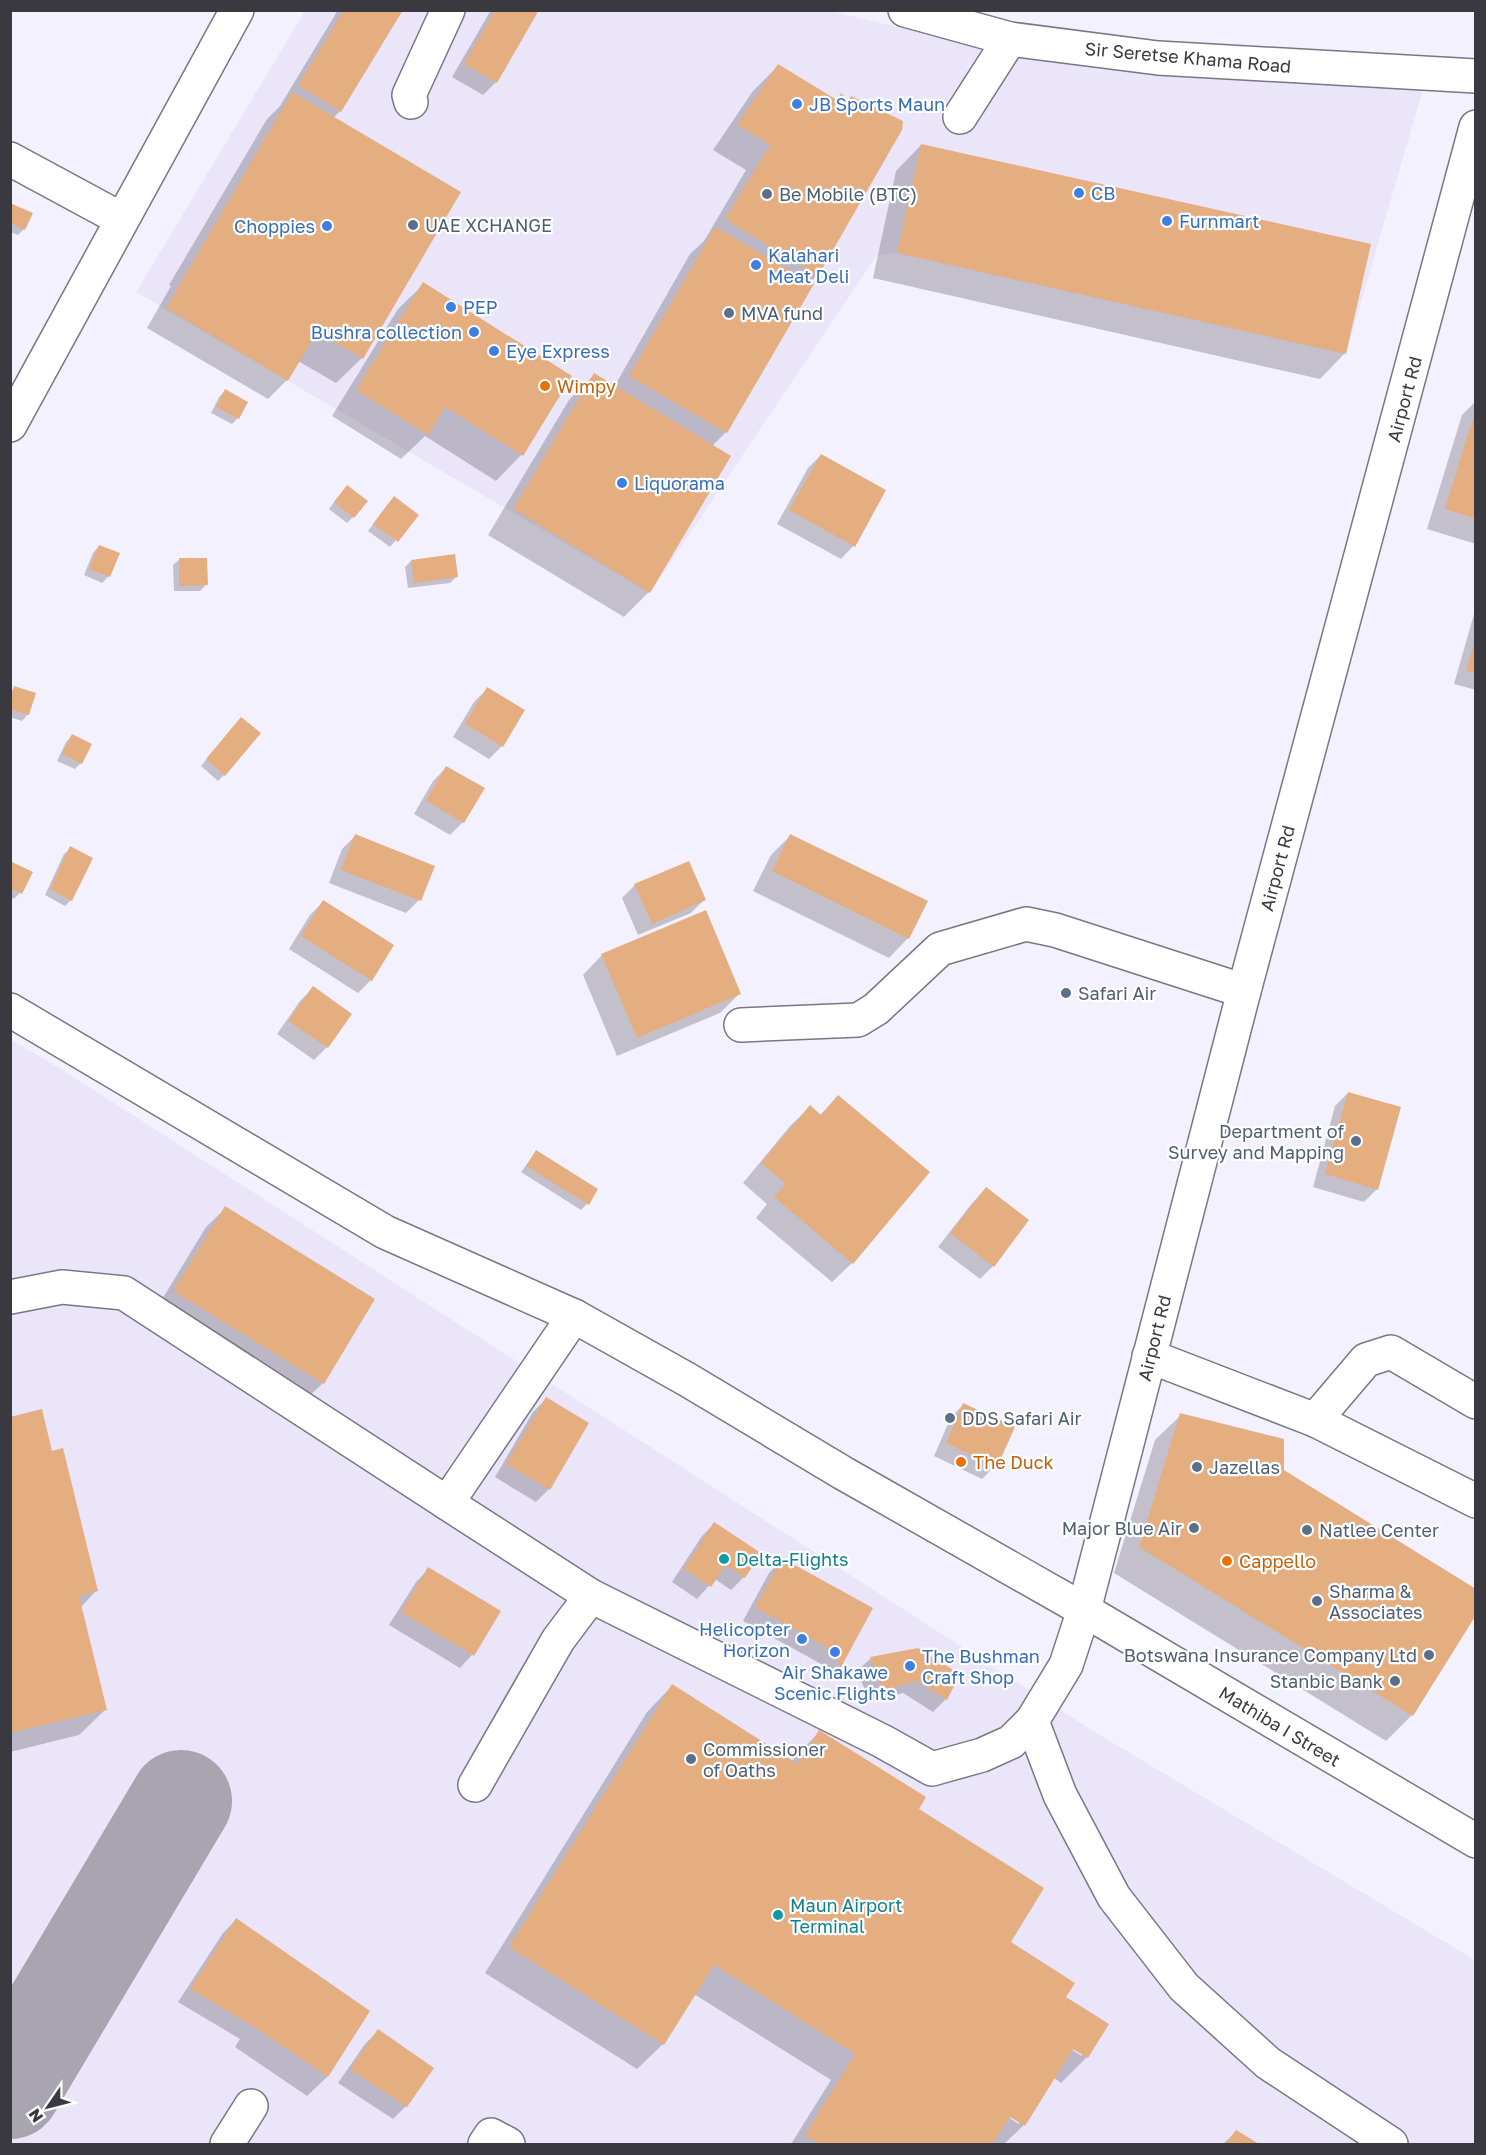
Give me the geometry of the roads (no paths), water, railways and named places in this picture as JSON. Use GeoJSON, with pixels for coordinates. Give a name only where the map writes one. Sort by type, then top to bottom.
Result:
{"type":"FeatureCollection","features":[{"type":"Feature","properties":{"kind":"street"},"geometry":{"type":"LineString","coordinates":[[10,425],[237,10]]}},
{"type":"Feature","properties":{"kind":"street"},"geometry":{"type":"LineString","coordinates":[[411,102],[409,95],[448,10]]}},
{"type":"Feature","properties":{"kind":"street","name":"Sir Seretse Khama Road"},"geometry":{"type":"LineString","coordinates":[[905,10],[1010,39],[1158,58],[1476,76]]}},
{"type":"Feature","properties":{"kind":"street"},"geometry":{"type":"LineString","coordinates":[[960,117],[1010,39]]}},
{"type":"Feature","properties":{"kind":"street","name":"Airport Rd"},"geometry":{"type":"LineString","coordinates":[[10,1297],[62,1287],[124,1293],[591,1596],[872,1736],[932,1769],[982,1755],[1011,1742],[1032,1721],[1066,1665],[1084,1610],[1244,991],[1476,127]]}},
{"type":"Feature","properties":{"kind":"street"},"geometry":{"type":"LineString","coordinates":[[10,159],[121,219]]}},
{"type":"Feature","properties":{"kind":"street"},"geometry":{"type":"LineString","coordinates":[[741,1025],[858,1020],[876,1009],[940,949],[1026,924],[1055,930],[1244,991]]}},
{"type":"Feature","properties":{"kind":"street","name":"Mathiba I Street"},"geometry":{"type":"LineString","coordinates":[[10,1010],[386,1232],[574,1316],[688,1380],[843,1473],[1084,1610],[1476,1841]]}},
{"type":"Feature","properties":{"kind":"street"},"geometry":{"type":"LineString","coordinates":[[447,1503],[574,1316]]}},
{"type":"Feature","properties":{"kind":"street"},"geometry":{"type":"LineString","coordinates":[[1315,1420],[1366,1360],[1391,1352],[1476,1402]]}},
{"type":"Feature","properties":{"kind":"street"},"geometry":{"type":"LineString","coordinates":[[1149,1356],[1315,1420],[1476,1501]]}},
{"type":"Feature","properties":{"kind":"street"},"geometry":{"type":"LineString","coordinates":[[475,1785],[558,1640],[591,1596]]}},
{"type":"Feature","properties":{"kind":"street"},"geometry":{"type":"LineString","coordinates":[[1032,1721],[1060,1795],[1114,1897],[1184,1987],[1268,2063],[1391,2145]]}},
{"type":"Feature","properties":{"kind":"street"},"geometry":{"type":"LineString","coordinates":[[227,2145],[251,2106]]}},
{"type":"Feature","properties":{"kind":"street"},"geometry":{"type":"LineString","coordinates":[[485,2145],[491,2134],[508,2145]]}},
{"type":"Feature","properties":{"kind":"place","name":"JB Sports Maun"},"geometry":{"type":"Point","coordinates":[797,104]}},
{"type":"Feature","properties":{"kind":"place","name":"CB"},"geometry":{"type":"Point","coordinates":[1079,193]}},
{"type":"Feature","properties":{"kind":"place","name":"Be Mobile (BTC)"},"geometry":{"type":"Point","coordinates":[767,194]}},
{"type":"Feature","properties":{"kind":"place","name":"Furnmart"},"geometry":{"type":"Point","coordinates":[1167,221]}},
{"type":"Feature","properties":{"kind":"place","name":"UAE XCHANGE"},"geometry":{"type":"Point","coordinates":[413,225]}},
{"type":"Feature","properties":{"kind":"place","name":"Choppies"},"geometry":{"type":"Point","coordinates":[327,226]}},
{"type":"Feature","properties":{"kind":"place","name":"Kalahari Meat Deli"},"geometry":{"type":"Point","coordinates":[756,265]}},
{"type":"Feature","properties":{"kind":"place","name":"PEP"},"geometry":{"type":"Point","coordinates":[451,307]}},
{"type":"Feature","properties":{"kind":"place","name":"MVA fund"},"geometry":{"type":"Point","coordinates":[729,313]}},
{"type":"Feature","properties":{"kind":"place","name":"Bushra collection"},"geometry":{"type":"Point","coordinates":[474,332]}},
{"type":"Feature","properties":{"kind":"place","name":"Eye Express"},"geometry":{"type":"Point","coordinates":[494,351]}},
{"type":"Feature","properties":{"kind":"place","name":"Wimpy"},"geometry":{"type":"Point","coordinates":[545,386]}},
{"type":"Feature","properties":{"kind":"place","name":"Liquorama"},"geometry":{"type":"Point","coordinates":[622,483]}},
{"type":"Feature","properties":{"kind":"place","name":"Safari Air"},"geometry":{"type":"Point","coordinates":[1066,993]}},
{"type":"Feature","properties":{"kind":"place","name":"Department of Survey and Mapping"},"geometry":{"type":"Point","coordinates":[1356,1141]}},
{"type":"Feature","properties":{"kind":"place","name":"DDS Safari Air"},"geometry":{"type":"Point","coordinates":[950,1418]}},
{"type":"Feature","properties":{"kind":"place","name":"The Duck"},"geometry":{"type":"Point","coordinates":[961,1462]}},
{"type":"Feature","properties":{"kind":"place","name":"Jazellas"},"geometry":{"type":"Point","coordinates":[1197,1467]}},
{"type":"Feature","properties":{"kind":"place","name":"Major Blue Air"},"geometry":{"type":"Point","coordinates":[1194,1528]}},
{"type":"Feature","properties":{"kind":"place","name":"Natlee Center"},"geometry":{"type":"Point","coordinates":[1307,1530]}},
{"type":"Feature","properties":{"kind":"place","name":"Delta-Flights"},"geometry":{"type":"Point","coordinates":[724,1559]}},
{"type":"Feature","properties":{"kind":"place","name":"Cappello"},"geometry":{"type":"Point","coordinates":[1227,1561]}},
{"type":"Feature","properties":{"kind":"place","name":"Sharma & Associates"},"geometry":{"type":"Point","coordinates":[1317,1601]}},
{"type":"Feature","properties":{"kind":"place","name":"Helicopter Horizon"},"geometry":{"type":"Point","coordinates":[802,1639]}},
{"type":"Feature","properties":{"kind":"place","name":"Air Shakawe Scenic Flights"},"geometry":{"type":"Point","coordinates":[835,1652]}},
{"type":"Feature","properties":{"kind":"place","name":"Botswana Insurance Company Ltd"},"geometry":{"type":"Point","coordinates":[1429,1655]}},
{"type":"Feature","properties":{"kind":"place","name":"The Bushman Craft Shop"},"geometry":{"type":"Point","coordinates":[910,1666]}},
{"type":"Feature","properties":{"kind":"place","name":"Stanbic Bank"},"geometry":{"type":"Point","coordinates":[1395,1681]}},
{"type":"Feature","properties":{"kind":"place","name":"Commissioner of Oaths"},"geometry":{"type":"Point","coordinates":[691,1759]}},
{"type":"Feature","properties":{"kind":"place","name":"Maun Airport Terminal"},"geometry":{"type":"Point","coordinates":[778,1915]}}]}
